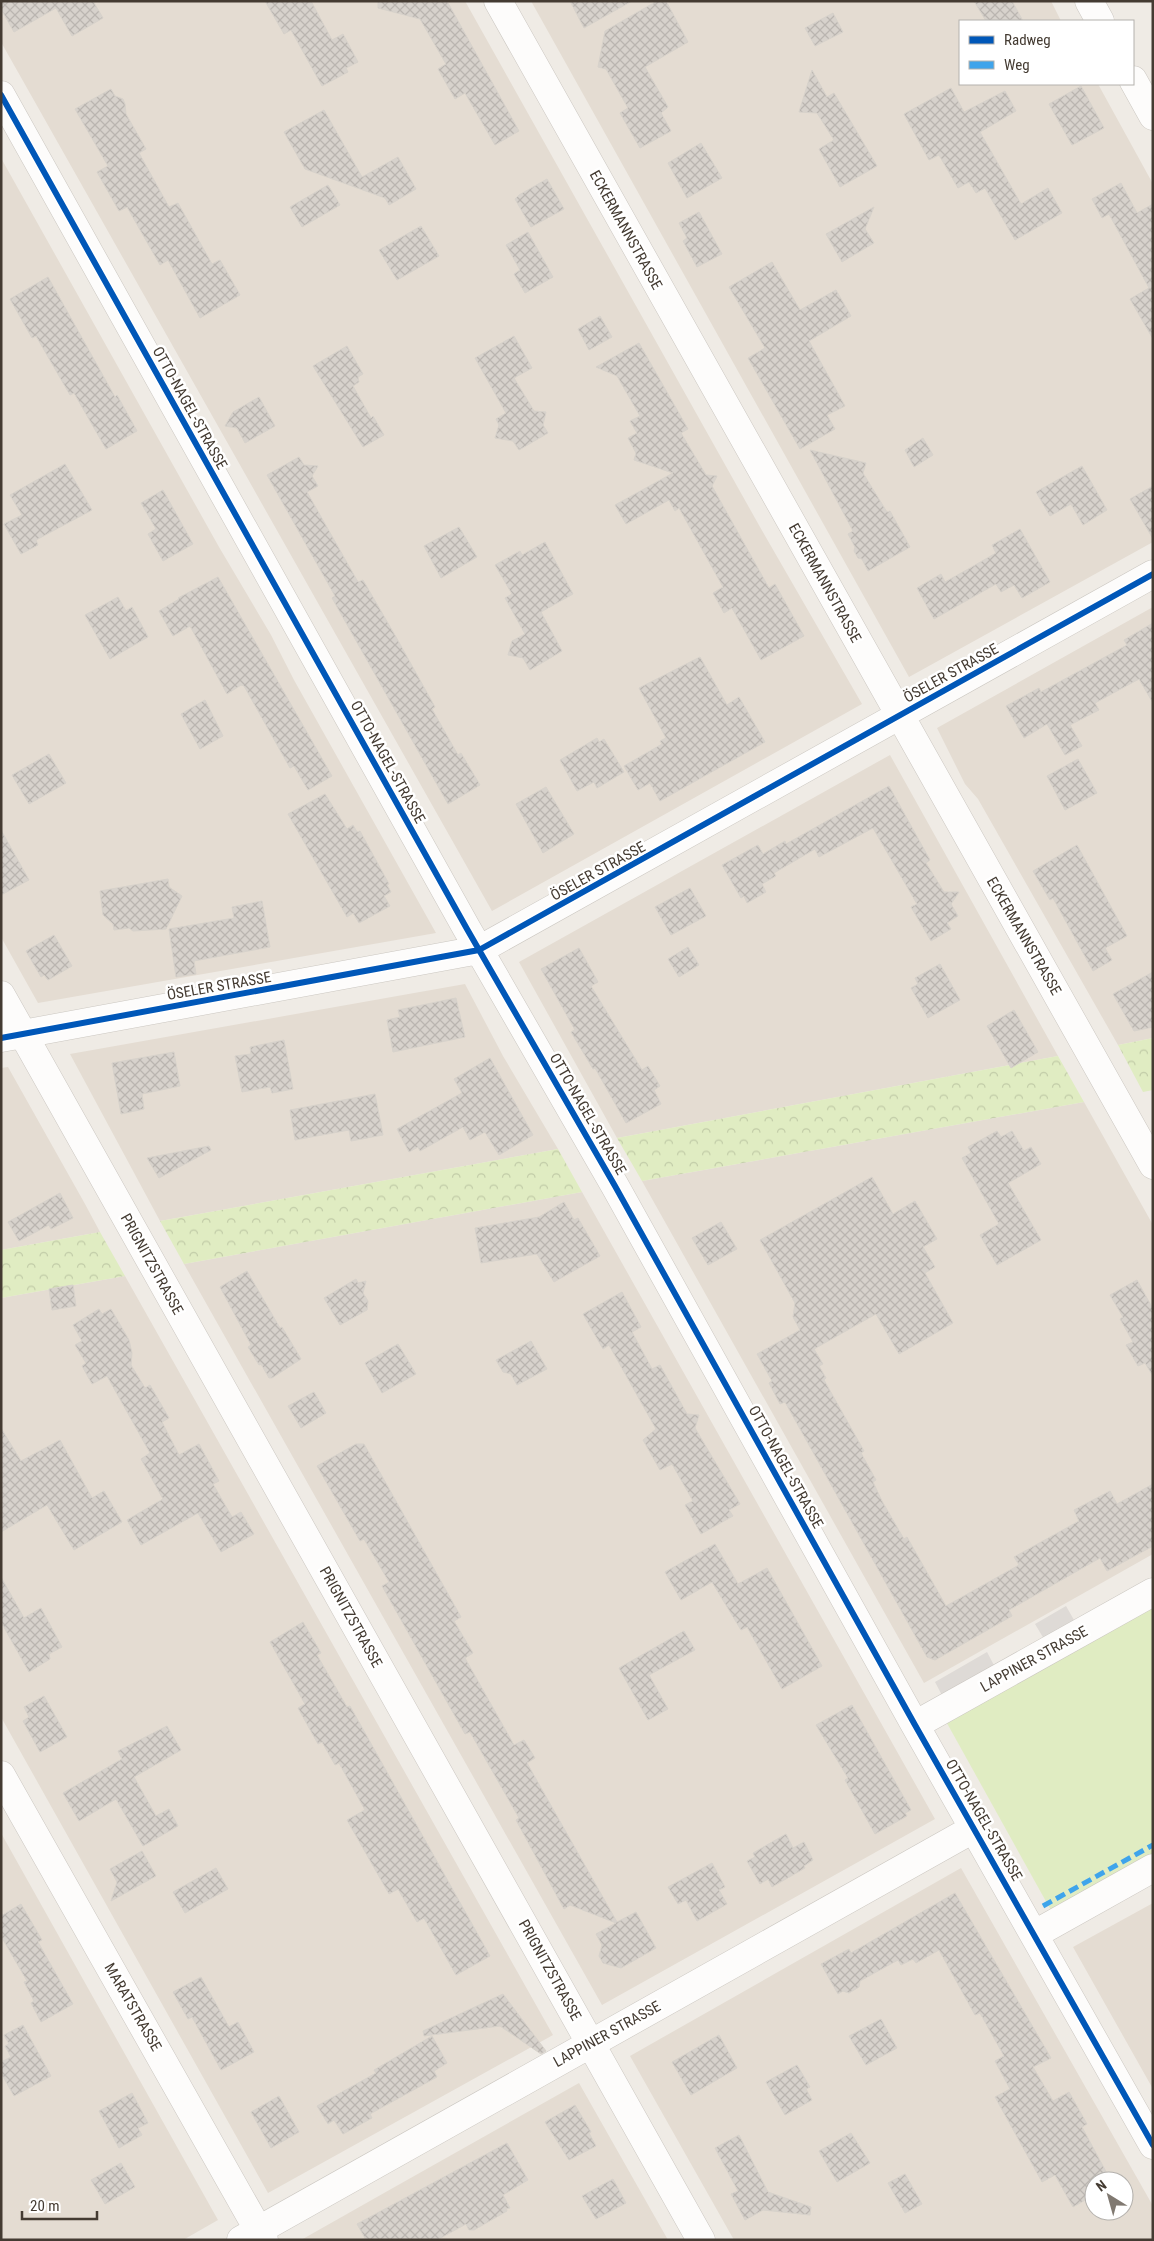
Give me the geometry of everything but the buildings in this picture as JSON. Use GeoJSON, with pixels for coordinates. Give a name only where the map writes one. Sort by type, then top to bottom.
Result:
{"type":"FeatureCollection","features":[{"type":"Feature","properties":{"kind":"street","name":"ECKERMANNSTRASSE"},"geometry":{"type":"LineString","coordinates":[[498,1],[1153,1165]]}},
{"type":"Feature","properties":{"kind":"street"},"geometry":{"type":"LineString","coordinates":[[1089,1],[1099,20]]}},
{"type":"Feature","properties":{"kind":"street"},"geometry":{"type":"LineString","coordinates":[[1134,82],[1153,116]]}},
{"type":"Feature","properties":{"kind":"street","name":"OTTO-NAGEL-STRASSE"},"geometry":{"type":"LineString","coordinates":[[1,95],[479,950],[629,1211],[973,1829],[1035,1934],[1153,2144]]}},
{"type":"Feature","properties":{"kind":"street","name":"ÖSELER STRASSE"},"geometry":{"type":"LineString","coordinates":[[12,1036],[479,950],[1153,574]]}},
{"type":"Feature","properties":{"kind":"street","name":"PRIGNITZSTRASSE"},"geometry":{"type":"LineString","coordinates":[[1,995],[12,1036],[591,2042],[701,2240]]}},
{"type":"Feature","properties":{"kind":"street","name":"LAPPINER STRASSE"},"geometry":{"type":"LineString","coordinates":[[915,1725],[1153,1592]]}},
{"type":"Feature","properties":{"kind":"street","name":"MARATSTRASSE"},"geometry":{"type":"LineString","coordinates":[[1,1775],[255,2236]]}},
{"type":"Feature","properties":{"kind":"street","name":"LAPPINER STRASSE"},"geometry":{"type":"LineString","coordinates":[[255,2236],[591,2042],[973,1829]]}},
{"type":"Feature","properties":{"kind":"street"},"geometry":{"type":"LineString","coordinates":[[1035,1934],[1153,1868]]}},
{"type":"Feature","properties":{"kind":"shaded area"},"geometry":{"type":"Polygon","coordinates":[[[1,1],[465,1],[760,527],[862,704],[492,911],[1,42],[1,1]]]}},
{"type":"Feature","properties":{"kind":"shaded area"},"geometry":{"type":"Polygon","coordinates":[[[531,1],[1051,1],[1060,20],[959,20],[959,85],[1099,85],[1153,184],[1153,542],[909,677],[531,1]]]}},
{"type":"Feature","properties":{"kind":"shaded area"},"geometry":{"type":"Polygon","coordinates":[[[1,158],[219,547],[271,635],[294,680],[436,933],[38,1003],[1,937],[1,158]]]}},
{"type":"Feature","properties":{"kind":"shaded area"},"geometry":{"type":"Polygon","coordinates":[[[1153,607],[1153,1038],[1118,1045],[978,799],[965,784],[937,728],[1153,607]]]}},
{"type":"Feature","properties":{"kind":"shaded area"},"geometry":{"type":"Polygon","coordinates":[[[890,755],[1058,1056],[617,1138],[519,962],[890,755]]]}},
{"type":"Feature","properties":{"kind":"shaded area"},"geometry":{"type":"Polygon","coordinates":[[[465,984],[503,1056],[558,1149],[160,1221],[70,1054],[465,984]]]}},
{"type":"Feature","properties":{"kind":"shaded area"},"geometry":{"type":"Polygon","coordinates":[[[8,1067],[100,1232],[1,1250],[1,1068],[8,1067]]]}},
{"type":"Feature","properties":{"kind":"shaded area"},"geometry":{"type":"Polygon","coordinates":[[[1084,1102],[1153,1225],[1153,1554],[924,1683],[642,1181],[1084,1102]]]}},
{"type":"Feature","properties":{"kind":"shaded area"},"geometry":{"type":"Polygon","coordinates":[[[582,1192],[935,1819],[602,2005],[184,1264],[582,1192]]]}},
{"type":"Feature","properties":{"kind":"shaded area"},"geometry":{"type":"Polygon","coordinates":[[[125,1276],[553,2035],[268,2193],[1,1717],[1,1298],[125,1276]]]}},
{"type":"Feature","properties":{"kind":"shaded area"},"geometry":{"type":"Polygon","coordinates":[[[1066,1606],[1078,1627],[1047,1644],[1035,1624],[1066,1606]]]}},
{"type":"Feature","properties":{"kind":"shaded area"},"geometry":{"type":"Polygon","coordinates":[[[987,1652],[997,1671],[945,1701],[935,1682],[987,1652]]]}},
{"type":"Feature","properties":{"kind":"shaded area"},"geometry":{"type":"Polygon","coordinates":[[[1,1833],[218,2220],[183,2240],[1,2240],[1,1833]]]}},
{"type":"Feature","properties":{"kind":"shaded area"},"geometry":{"type":"Polygon","coordinates":[[[961,1868],[1133,2171],[1084,2171],[1084,2221],[1134,2221],[1134,2173],[1153,2206],[1153,2240],[734,2240],[630,2056],[961,1868]]]}},
{"type":"Feature","properties":{"kind":"shaded area"},"geometry":{"type":"Polygon","coordinates":[[[1153,1903],[1153,2089],[1073,1947],[1153,1903]]]}},
{"type":"Feature","properties":{"kind":"shaded area"},"geometry":{"type":"Polygon","coordinates":[[[579,2083],[668,2240],[301,2240],[384,2193],[579,2083]]]}},
{"type":"Feature","properties":{"kind":"green space"},"geometry":{"type":"Polygon","coordinates":[[[1153,1038],[1153,1090],[1143,1092],[1118,1045],[1153,1038]]]}},
{"type":"Feature","properties":{"kind":"green space"},"geometry":{"type":"Polygon","coordinates":[[[1058,1056],[1084,1102],[642,1181],[617,1138],[1058,1056]]]}},
{"type":"Feature","properties":{"kind":"green space"},"geometry":{"type":"Polygon","coordinates":[[[558,1149],[582,1192],[184,1264],[160,1221],[558,1149]]]}},
{"type":"Feature","properties":{"kind":"green space"},"geometry":{"type":"Polygon","coordinates":[[[100,1232],[125,1276],[1,1298],[1,1250],[100,1232]]]}},
{"type":"Feature","properties":{"kind":"green space"},"geometry":{"type":"Polygon","coordinates":[[[1153,1601],[1153,1858],[1053,1914],[943,1716],[1153,1601]]]}},
{"type":"Feature","properties":{"kind":"marked path"},"geometry":{"type":"LineString","coordinates":[[1043,1906],[1153,1845]]}},
{"type":"Feature","properties":{"kind":"cycle path"},"geometry":{"type":"LineString","coordinates":[[1,95],[467,929],[615,1186],[915,1725],[1153,2145]]}},
{"type":"Feature","properties":{"kind":"cycle path"},"geometry":{"type":"LineString","coordinates":[[1,1038],[479,950],[1153,574]]}}]}
